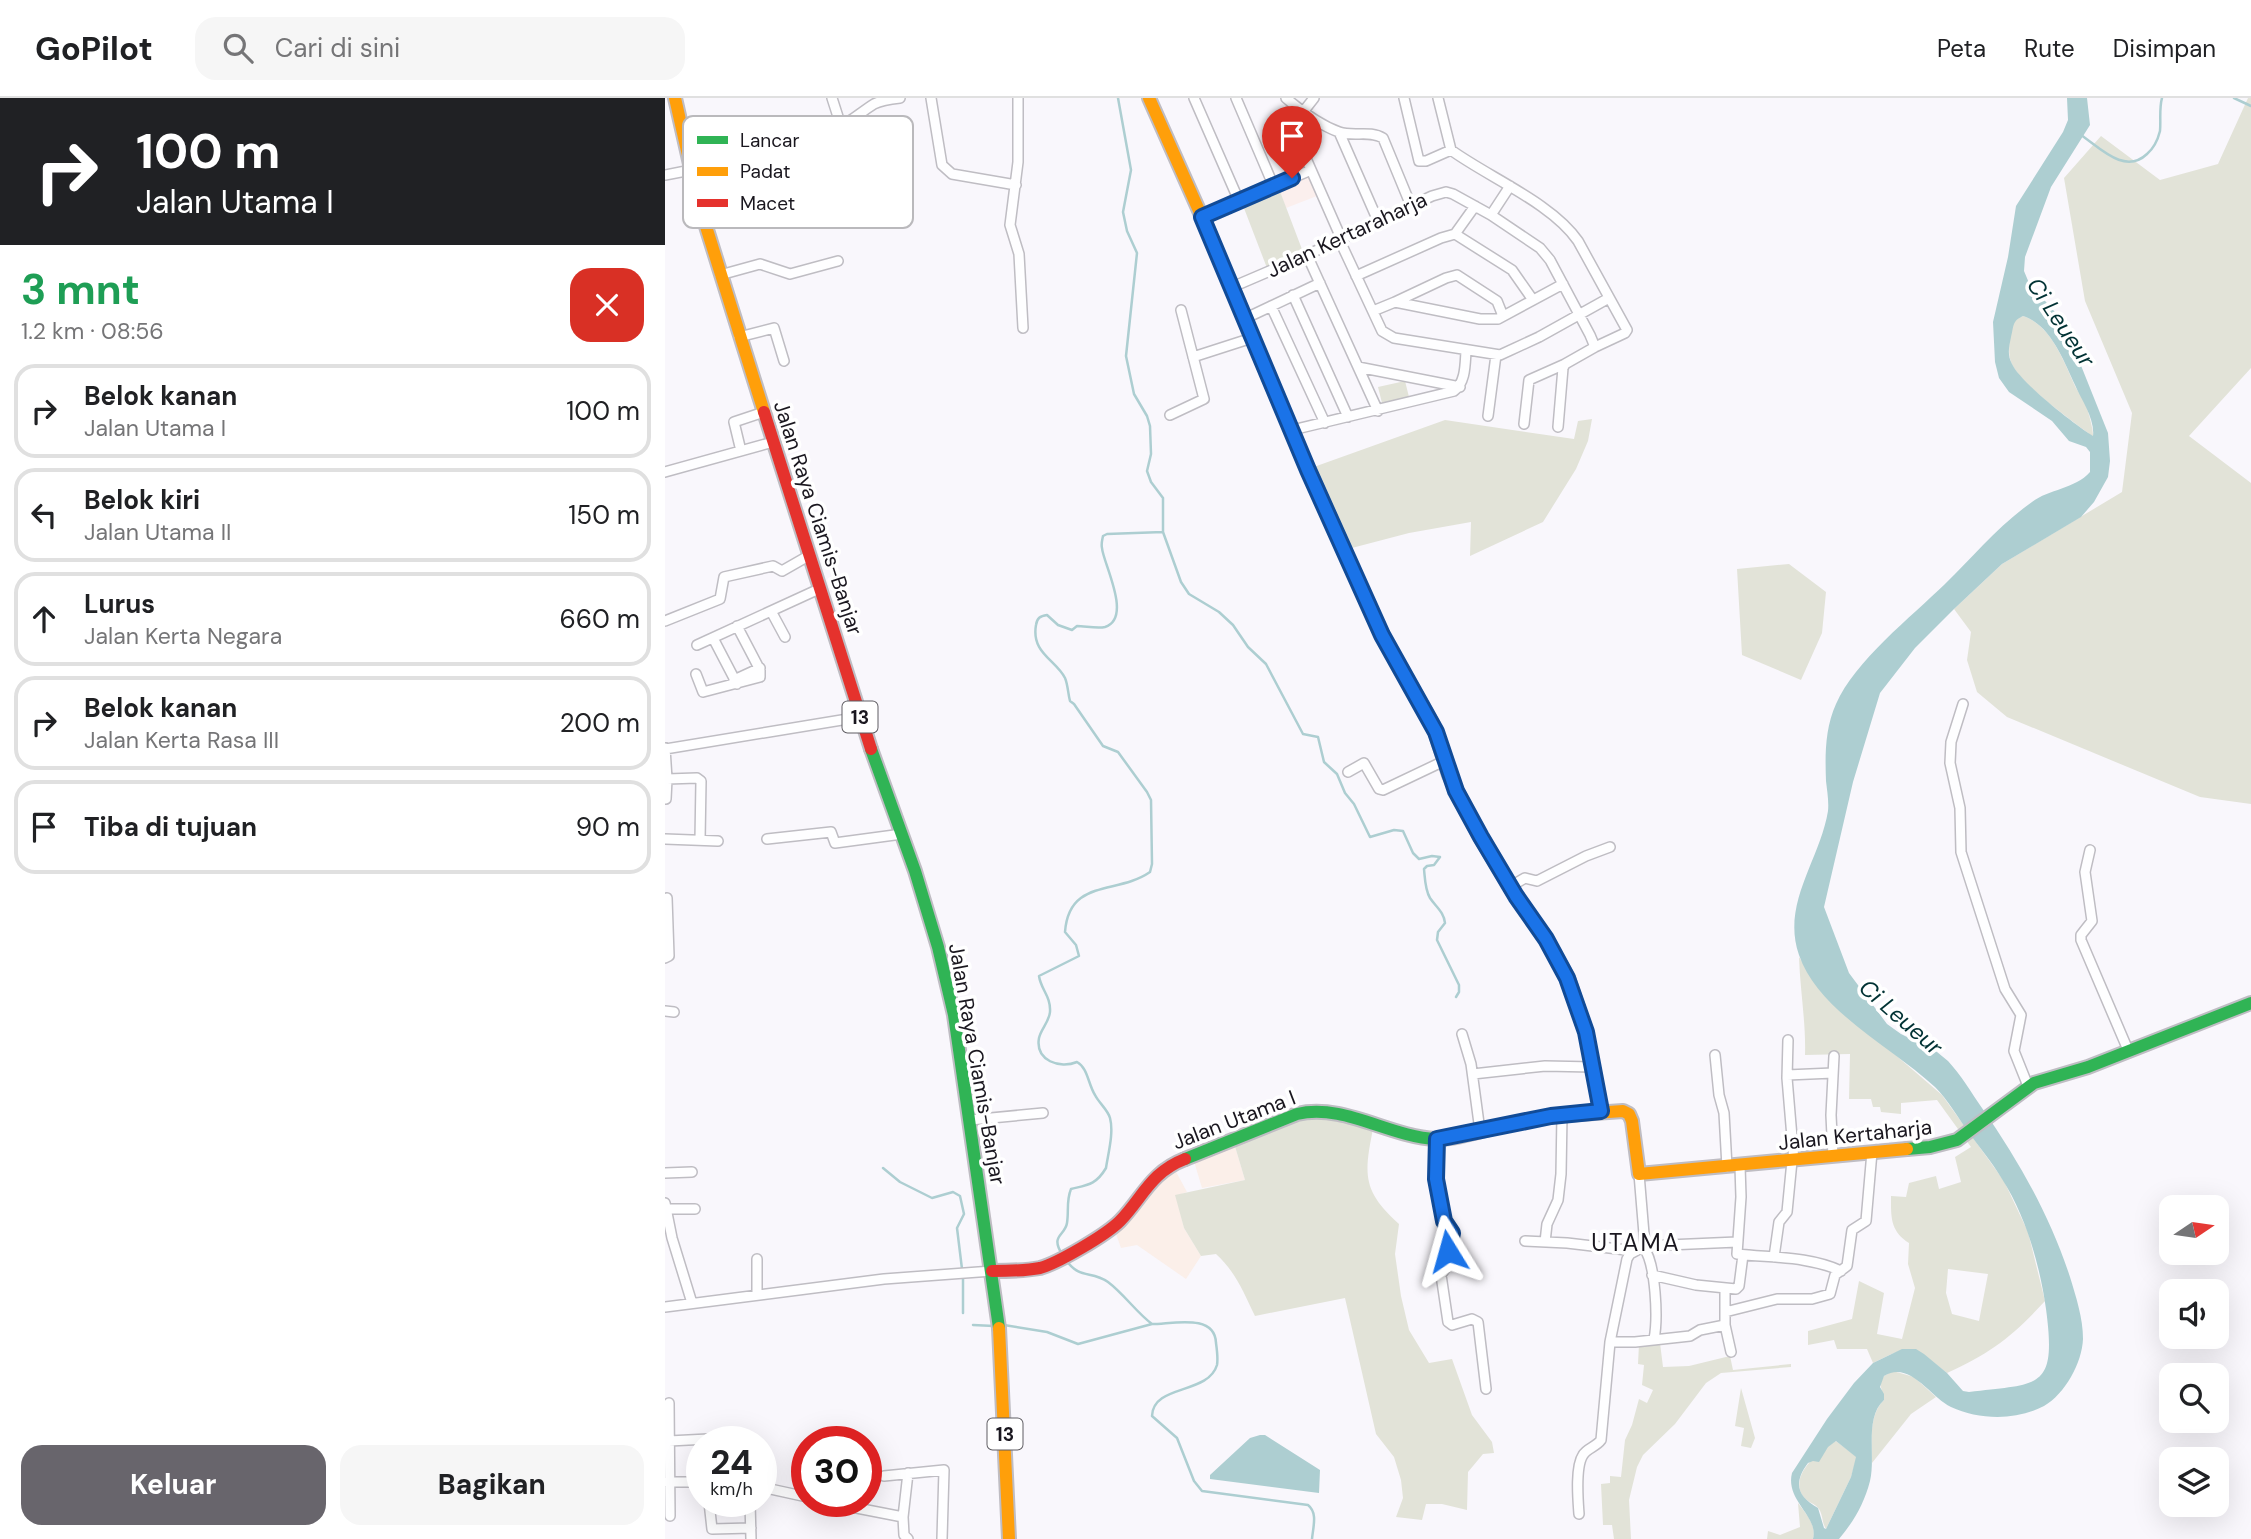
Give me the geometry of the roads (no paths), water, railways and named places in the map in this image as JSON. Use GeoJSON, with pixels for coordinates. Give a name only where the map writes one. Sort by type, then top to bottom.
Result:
{"type":"FeatureCollection","features":[{"type":"Feature","properties":{"kind":"main road","name":"13"},"geometry":{"type":"LineString","coordinates":[[675,98],[683,134]]}},
{"type":"Feature","properties":{"kind":"main road"},"geometry":{"type":"LineString","coordinates":[[1149,98],[1382,635],[1436,732],[1456,791],[1515,883],[1567,978],[1584,1023],[1601,1111]]}},
{"type":"Feature","properties":{"kind":"main road","name":"Jalan Raya Ciamis-Banjar"},"geometry":{"type":"LineString","coordinates":[[707,228],[819,589],[938,947],[954,1015],[999,1326],[1009,1539]]}},
{"type":"Feature","properties":{"kind":"main road","name":"Jalan Kertaharja"},"geometry":{"type":"LineString","coordinates":[[1639,1174],[1930,1147],[1957,1140],[2028,1086],[2251,1003]]}},
{"type":"Feature","properties":{"kind":"main road","name":"Jalan Utama I"},"geometry":{"type":"LineString","coordinates":[[992,1271],[1031,1270],[1062,1259],[1119,1222],[1153,1179],[1169,1166],[1297,1114],[1314,1110],[1332,1112],[1381,1128],[1437,1139],[1562,1115],[1623,1111],[1631,1117],[1639,1174]]}},
{"type":"Feature","properties":{"kind":"street"},"geometry":{"type":"LineString","coordinates":[[832,98],[838,116]]}},
{"type":"Feature","properties":{"kind":"street"},"geometry":{"type":"LineString","coordinates":[[859,116],[874,101],[900,98]]}},
{"type":"Feature","properties":{"kind":"street"},"geometry":{"type":"LineString","coordinates":[[931,98],[940,157],[945,170],[952,174],[1016,185]]}},
{"type":"Feature","properties":{"kind":"street"},"geometry":{"type":"LineString","coordinates":[[1018,98],[1016,185],[1010,225],[1019,254],[1023,328]]}},
{"type":"Feature","properties":{"kind":"street"},"geometry":{"type":"LineString","coordinates":[[1236,98],[1274,187]]}},
{"type":"Feature","properties":{"kind":"street"},"geometry":{"type":"LineString","coordinates":[[1286,98],[1303,112],[1339,132],[1376,134],[1383,138],[1413,205]]}},
{"type":"Feature","properties":{"kind":"street"},"geometry":{"type":"LineString","coordinates":[[1314,98],[1296,121],[1294,131],[1356,276],[1382,331],[1389,337],[1496,355],[1517,348],[1609,298]]}},
{"type":"Feature","properties":{"kind":"street"},"geometry":{"type":"LineString","coordinates":[[1404,98],[1419,161],[1426,162],[1451,150]]}},
{"type":"Feature","properties":{"kind":"street"},"geometry":{"type":"LineString","coordinates":[[1438,98],[1451,150],[1510,186],[1574,234],[1627,331],[1529,380],[1524,424]]}},
{"type":"Feature","properties":{"kind":"street"},"geometry":{"type":"LineString","coordinates":[[1198,99],[1239,201]]}},
{"type":"Feature","properties":{"kind":"street"},"geometry":{"type":"LineString","coordinates":[[1339,132],[1378,221]]}},
{"type":"Feature","properties":{"kind":"street"},"geometry":{"type":"LineString","coordinates":[[1202,217],[1311,170]]}},
{"type":"Feature","properties":{"kind":"street"},"geometry":{"type":"LineString","coordinates":[[665,175],[683,172]]}},
{"type":"Feature","properties":{"kind":"street"},"geometry":{"type":"LineString","coordinates":[[1491,215],[1510,186]]}},
{"type":"Feature","properties":{"kind":"street","name":"Jalan Kertaraharja"},"geometry":{"type":"LineString","coordinates":[[1230,288],[1446,192],[1491,215],[1544,251],[1595,347]]}},
{"type":"Feature","properties":{"kind":"street"},"geometry":{"type":"LineString","coordinates":[[1356,276],[1455,234],[1475,206]]}},
{"type":"Feature","properties":{"kind":"street"},"geometry":{"type":"LineString","coordinates":[[1455,234],[1512,270],[1533,300]]}},
{"type":"Feature","properties":{"kind":"street"},"geometry":{"type":"LineString","coordinates":[[1307,255],[1378,411]]}},
{"type":"Feature","properties":{"kind":"street"},"geometry":{"type":"LineString","coordinates":[[720,275],[760,264],[790,274],[838,261]]}},
{"type":"Feature","properties":{"kind":"street"},"geometry":{"type":"LineString","coordinates":[[1373,311],[1457,275],[1492,297],[1500,306],[1503,316]]}},
{"type":"Feature","properties":{"kind":"street"},"geometry":{"type":"LineString","coordinates":[[1244,319],[1320,283]]}},
{"type":"Feature","properties":{"kind":"street"},"geometry":{"type":"LineString","coordinates":[[1395,302],[1494,320],[1563,284]]}},
{"type":"Feature","properties":{"kind":"street"},"geometry":{"type":"LineString","coordinates":[[1293,295],[1348,417]]}},
{"type":"Feature","properties":{"kind":"street"},"geometry":{"type":"LineString","coordinates":[[1271,306],[1325,423]]}},
{"type":"Feature","properties":{"kind":"street"},"geometry":{"type":"LineString","coordinates":[[1170,415],[1204,399],[1181,310]]}},
{"type":"Feature","properties":{"kind":"street"},"geometry":{"type":"LineString","coordinates":[[739,337],[774,328],[784,360]]}},
{"type":"Feature","properties":{"kind":"street"},"geometry":{"type":"LineString","coordinates":[[1193,357],[1252,338]]}},
{"type":"Feature","properties":{"kind":"street"},"geometry":{"type":"LineString","coordinates":[[1460,387],[1466,351]]}},
{"type":"Feature","properties":{"kind":"street"},"geometry":{"type":"LineString","coordinates":[[1487,416],[1496,355]]}},
{"type":"Feature","properties":{"kind":"street"},"geometry":{"type":"LineString","coordinates":[[1558,427],[1560,380],[1565,364]]}},
{"type":"Feature","properties":{"kind":"street"},"geometry":{"type":"LineString","coordinates":[[1358,367],[1460,387]]}},
{"type":"Feature","properties":{"kind":"street"},"geometry":{"type":"LineString","coordinates":[[1292,430],[1445,394],[1460,387]]}},
{"type":"Feature","properties":{"kind":"street"},"geometry":{"type":"LineString","coordinates":[[741,451],[734,422],[764,412]]}},
{"type":"Feature","properties":{"kind":"street"},"geometry":{"type":"LineString","coordinates":[[665,472],[773,442]]}},
{"type":"Feature","properties":{"kind":"street"},"geometry":{"type":"LineString","coordinates":[[665,621],[720,599],[724,577],[773,566],[781,571],[810,555]]}},
{"type":"Feature","properties":{"kind":"street"},"geometry":{"type":"LineString","coordinates":[[697,645],[819,589]]}},
{"type":"Feature","properties":{"kind":"street"},"geometry":{"type":"LineString","coordinates":[[771,611],[785,637]]}},
{"type":"Feature","properties":{"kind":"street"},"geometry":{"type":"LineString","coordinates":[[696,674],[703,692],[736,682],[759,668],[737,626]]}},
{"type":"Feature","properties":{"kind":"street"},"geometry":{"type":"LineString","coordinates":[[713,638],[736,682]]}},
{"type":"Feature","properties":{"kind":"street"},"geometry":{"type":"LineString","coordinates":[[1963,704],[1951,742],[1950,763],[1960,808],[1961,852],[2005,989],[2021,1015],[2014,1051],[2028,1086]]}},
{"type":"Feature","properties":{"kind":"street"},"geometry":{"type":"LineString","coordinates":[[666,799],[665,749],[860,716]]}},
{"type":"Feature","properties":{"kind":"street"},"geometry":{"type":"LineString","coordinates":[[1348,772],[1364,763],[1383,790],[1444,761]]}},
{"type":"Feature","properties":{"kind":"street"},"geometry":{"type":"LineString","coordinates":[[667,779],[697,778],[701,781],[700,840]]}},
{"type":"Feature","properties":{"kind":"street"},"geometry":{"type":"LineString","coordinates":[[767,839],[831,832],[835,843],[902,834]]}},
{"type":"Feature","properties":{"kind":"street"},"geometry":{"type":"LineString","coordinates":[[665,839],[718,841]]}},
{"type":"Feature","properties":{"kind":"street"},"geometry":{"type":"LineString","coordinates":[[1515,883],[1537,881],[1610,847]]}},
{"type":"Feature","properties":{"kind":"street"},"geometry":{"type":"LineString","coordinates":[[2091,850],[2085,874],[2092,922],[2081,935],[2081,940],[2128,1050]]}},
{"type":"Feature","properties":{"kind":"street"},"geometry":{"type":"LineString","coordinates":[[665,958],[669,957],[667,898]]}},
{"type":"Feature","properties":{"kind":"street"},"geometry":{"type":"LineString","coordinates":[[1462,1034],[1473,1074],[1480,1131]]}},
{"type":"Feature","properties":{"kind":"street"},"geometry":{"type":"LineString","coordinates":[[1774,1257],[1779,1222],[1787,1212],[1793,1161],[1787,1075],[1789,1040]]}},
{"type":"Feature","properties":{"kind":"street"},"geometry":{"type":"LineString","coordinates":[[1715,1055],[1719,1096],[1741,1197],[1736,1254],[1824,1264],[1841,1271]]}},
{"type":"Feature","properties":{"kind":"street"},"geometry":{"type":"LineString","coordinates":[[1833,1157],[1831,1124],[1834,1056]]}},
{"type":"Feature","properties":{"kind":"street"},"geometry":{"type":"LineString","coordinates":[[1473,1074],[1545,1066],[1593,1067]]}},
{"type":"Feature","properties":{"kind":"street"},"geometry":{"type":"LineString","coordinates":[[1787,1075],[1833,1073]]}},
{"type":"Feature","properties":{"kind":"street"},"geometry":{"type":"LineString","coordinates":[[970,1120],[1043,1113]]}},
{"type":"Feature","properties":{"kind":"street"},"geometry":{"type":"LineString","coordinates":[[1545,1242],[1547,1224],[1558,1200],[1562,1115]]}},
{"type":"Feature","properties":{"kind":"street"},"geometry":{"type":"LineString","coordinates":[[1437,1139],[1436,1179],[1444,1221],[1452,1233],[1448,1265],[1441,1275],[1448,1322],[1452,1325],[1472,1319],[1478,1322],[1486,1389]]}},
{"type":"Feature","properties":{"kind":"street"},"geometry":{"type":"LineString","coordinates":[[1725,1312],[1777,1299],[1810,1299],[1831,1293],[1835,1275],[1848,1264],[1853,1230],[1864,1224],[1866,1219],[1872,1152]]}},
{"type":"Feature","properties":{"kind":"street"},"geometry":{"type":"LineString","coordinates":[[665,1173],[692,1172]]}},
{"type":"Feature","properties":{"kind":"street"},"geometry":{"type":"LineString","coordinates":[[1639,1174],[1642,1249]]}},
{"type":"Feature","properties":{"kind":"street"},"geometry":{"type":"LineString","coordinates":[[692,1303],[665,1206],[695,1209]]}},
{"type":"Feature","properties":{"kind":"street"},"geometry":{"type":"LineString","coordinates":[[1525,1241],[1642,1249],[1737,1241]]}},
{"type":"Feature","properties":{"kind":"street"},"geometry":{"type":"LineString","coordinates":[[1642,1249],[1648,1253],[1652,1275],[1657,1319],[1654,1339]]}},
{"type":"Feature","properties":{"kind":"street"},"geometry":{"type":"LineString","coordinates":[[1579,1514],[1578,1489],[1582,1459],[1585,1452],[1600,1442],[1602,1435],[1610,1342],[1627,1259],[1630,1254],[1642,1249]]}},
{"type":"Feature","properties":{"kind":"street"},"geometry":{"type":"LineString","coordinates":[[1652,1275],[1725,1289],[1738,1287],[1742,1255]]}},
{"type":"Feature","properties":{"kind":"street"},"geometry":{"type":"LineString","coordinates":[[757,1259],[757,1294]]}},
{"type":"Feature","properties":{"kind":"street"},"geometry":{"type":"LineString","coordinates":[[665,1307],[884,1279],[992,1271]]}},
{"type":"Feature","properties":{"kind":"street"},"geometry":{"type":"LineString","coordinates":[[1725,1289],[1725,1325],[1731,1352]]}},
{"type":"Feature","properties":{"kind":"street"},"geometry":{"type":"LineString","coordinates":[[1610,1342],[1691,1336],[1700,1330],[1725,1325]]}},
{"type":"Feature","properties":{"kind":"street"},"geometry":{"type":"LineString","coordinates":[[668,1410],[667,1482],[670,1516]]}},
{"type":"Feature","properties":{"kind":"street"},"geometry":{"type":"LineString","coordinates":[[668,1446],[686,1443]]}},
{"type":"Feature","properties":{"kind":"street"},"geometry":{"type":"LineString","coordinates":[[884,1476],[940,1469],[945,1471],[942,1539]]}},
{"type":"Feature","properties":{"kind":"street"},"geometry":{"type":"LineString","coordinates":[[908,1473],[903,1517],[904,1535],[908,1539]]}},
{"type":"Feature","properties":{"kind":"street"},"geometry":{"type":"LineString","coordinates":[[667,1482],[686,1482]]}},
{"type":"Feature","properties":{"kind":"street"},"geometry":{"type":"LineString","coordinates":[[882,1513],[903,1517]]}},
{"type":"Feature","properties":{"kind":"street"},"geometry":{"type":"LineString","coordinates":[[710,1517],[713,1530],[751,1534]]}},
{"type":"Feature","properties":{"kind":"water","name":"Ci Leueur"},"geometry":{"type":"Polygon","coordinates":[[[2067,98],[2087,98],[2090,125],[2051,187],[2025,257],[2024,271],[2029,283],[2062,320],[2078,358],[2108,433],[2108,477],[2094,502],[2081,517],[2002,564],[1915,648],[1880,693],[1853,782],[1824,907],[1849,973],[1887,1024],[1948,1061],[1996,1128],[2021,1169],[2053,1232],[2070,1277],[2082,1323],[2082,1348],[2071,1377],[2052,1401],[2033,1411],[2010,1416],[1985,1416],[1962,1411],[1943,1402],[1911,1376],[1893,1372],[1884,1376],[1880,1387],[1884,1400],[1874,1417],[1872,1427],[1872,1471],[1862,1505],[1839,1539],[1813,1539],[1811,1523],[1793,1492],[1792,1473],[1827,1419],[1873,1363],[1902,1349],[1916,1349],[1947,1373],[1963,1391],[1969,1392],[2012,1387],[2038,1378],[2045,1369],[2048,1355],[2049,1336],[2040,1276],[2031,1242],[2011,1193],[1935,1087],[1858,1027],[1822,994],[1799,955],[1795,918],[1798,900],[1828,811],[1828,732],[1832,713],[1845,688],[1885,640],[2008,521],[2039,498],[2077,482],[2090,472],[2090,452],[2086,447],[2069,441],[2052,421],[2009,392],[1999,378],[1995,362],[1993,322],[2016,206],[2068,120],[2067,98]],[[2023,316],[2013,327],[2009,351],[2012,364],[2037,392],[2093,436],[2087,410],[2061,355],[2041,327],[2023,316]],[[1836,1441],[1828,1447],[1819,1462],[1808,1463],[1799,1483],[1805,1499],[1818,1508],[1826,1529],[1851,1477],[1856,1457],[1836,1441]]]}},
{"type":"Feature","properties":{"kind":"water"},"geometry":{"type":"Polygon","coordinates":[[[1265,1435],[1320,1470],[1319,1493],[1210,1479],[1210,1475],[1250,1438],[1265,1435]]]}},
{"type":"Feature","properties":{"kind":"waterway"},"geometry":{"type":"LineString","coordinates":[[1118,98],[1131,170],[1123,212],[1127,231],[1137,253],[1126,356],[1134,394],[1150,426],[1151,454],[1147,471],[1151,482],[1163,498],[1163,532],[1181,582],[1189,594],[1219,612],[1233,625],[1248,647],[1266,664],[1303,734],[1318,737],[1324,762],[1337,774],[1370,837],[1394,830],[1403,831],[1413,853],[1419,859],[1440,857],[1434,865],[1424,869],[1425,880],[1428,895],[1444,919],[1445,923],[1438,932],[1437,940],[1459,985],[1456,997]]}},
{"type":"Feature","properties":{"kind":"waterway"},"geometry":{"type":"LineString","coordinates":[[2081,135],[2121,161],[2139,160],[2154,146],[2158,137],[2162,98]]}},
{"type":"Feature","properties":{"kind":"waterway"},"geometry":{"type":"LineString","coordinates":[[2234,98],[2251,106]]}},
{"type":"Feature","properties":{"kind":"waterway"},"geometry":{"type":"LineString","coordinates":[[1062,1254],[1057,1243],[1066,1227],[1071,1189],[1095,1181],[1106,1168],[1111,1124],[1109,1115],[1095,1095],[1081,1065],[1077,1062],[1056,1064],[1045,1058],[1041,1052],[1039,1038],[1049,1016],[1050,1006],[1039,976],[1079,956],[1076,945],[1065,932],[1068,915],[1075,903],[1097,890],[1137,879],[1150,872],[1151,800],[1118,752],[1103,746],[1070,701],[1065,678],[1037,643],[1036,625],[1039,618],[1047,615],[1058,625],[1072,630],[1077,626],[1105,627],[1113,622],[1117,602],[1102,548],[1103,536],[1163,532]]}},
{"type":"Feature","properties":{"kind":"waterway"},"geometry":{"type":"LineString","coordinates":[[883,1168],[900,1182],[932,1198],[953,1192],[960,1196],[964,1214],[957,1228],[962,1269]]}},
{"type":"Feature","properties":{"kind":"waterway"},"geometry":{"type":"LineString","coordinates":[[1066,1260],[1081,1273],[1108,1282],[1152,1324],[1191,1322],[1208,1327],[1214,1334],[1217,1354],[1217,1365],[1212,1374],[1193,1386],[1161,1399],[1152,1416],[1177,1438],[1194,1481],[1202,1491],[1308,1505],[1314,1516],[1312,1539]]}},
{"type":"Feature","properties":{"kind":"waterway"},"geometry":{"type":"LineString","coordinates":[[963,1276],[963,1313]]}},
{"type":"Feature","properties":{"kind":"waterway"},"geometry":{"type":"LineString","coordinates":[[1004,1325],[1047,1332],[1078,1344],[1152,1324]]}},
{"type":"Feature","properties":{"kind":"waterway"},"geometry":{"type":"LineString","coordinates":[[973,1325],[994,1326]]}},
{"type":"Feature","properties":{"kind":"district","name":"UTAMA"},"geometry":{"type":"Point","coordinates":[1636,1243]}}]}
